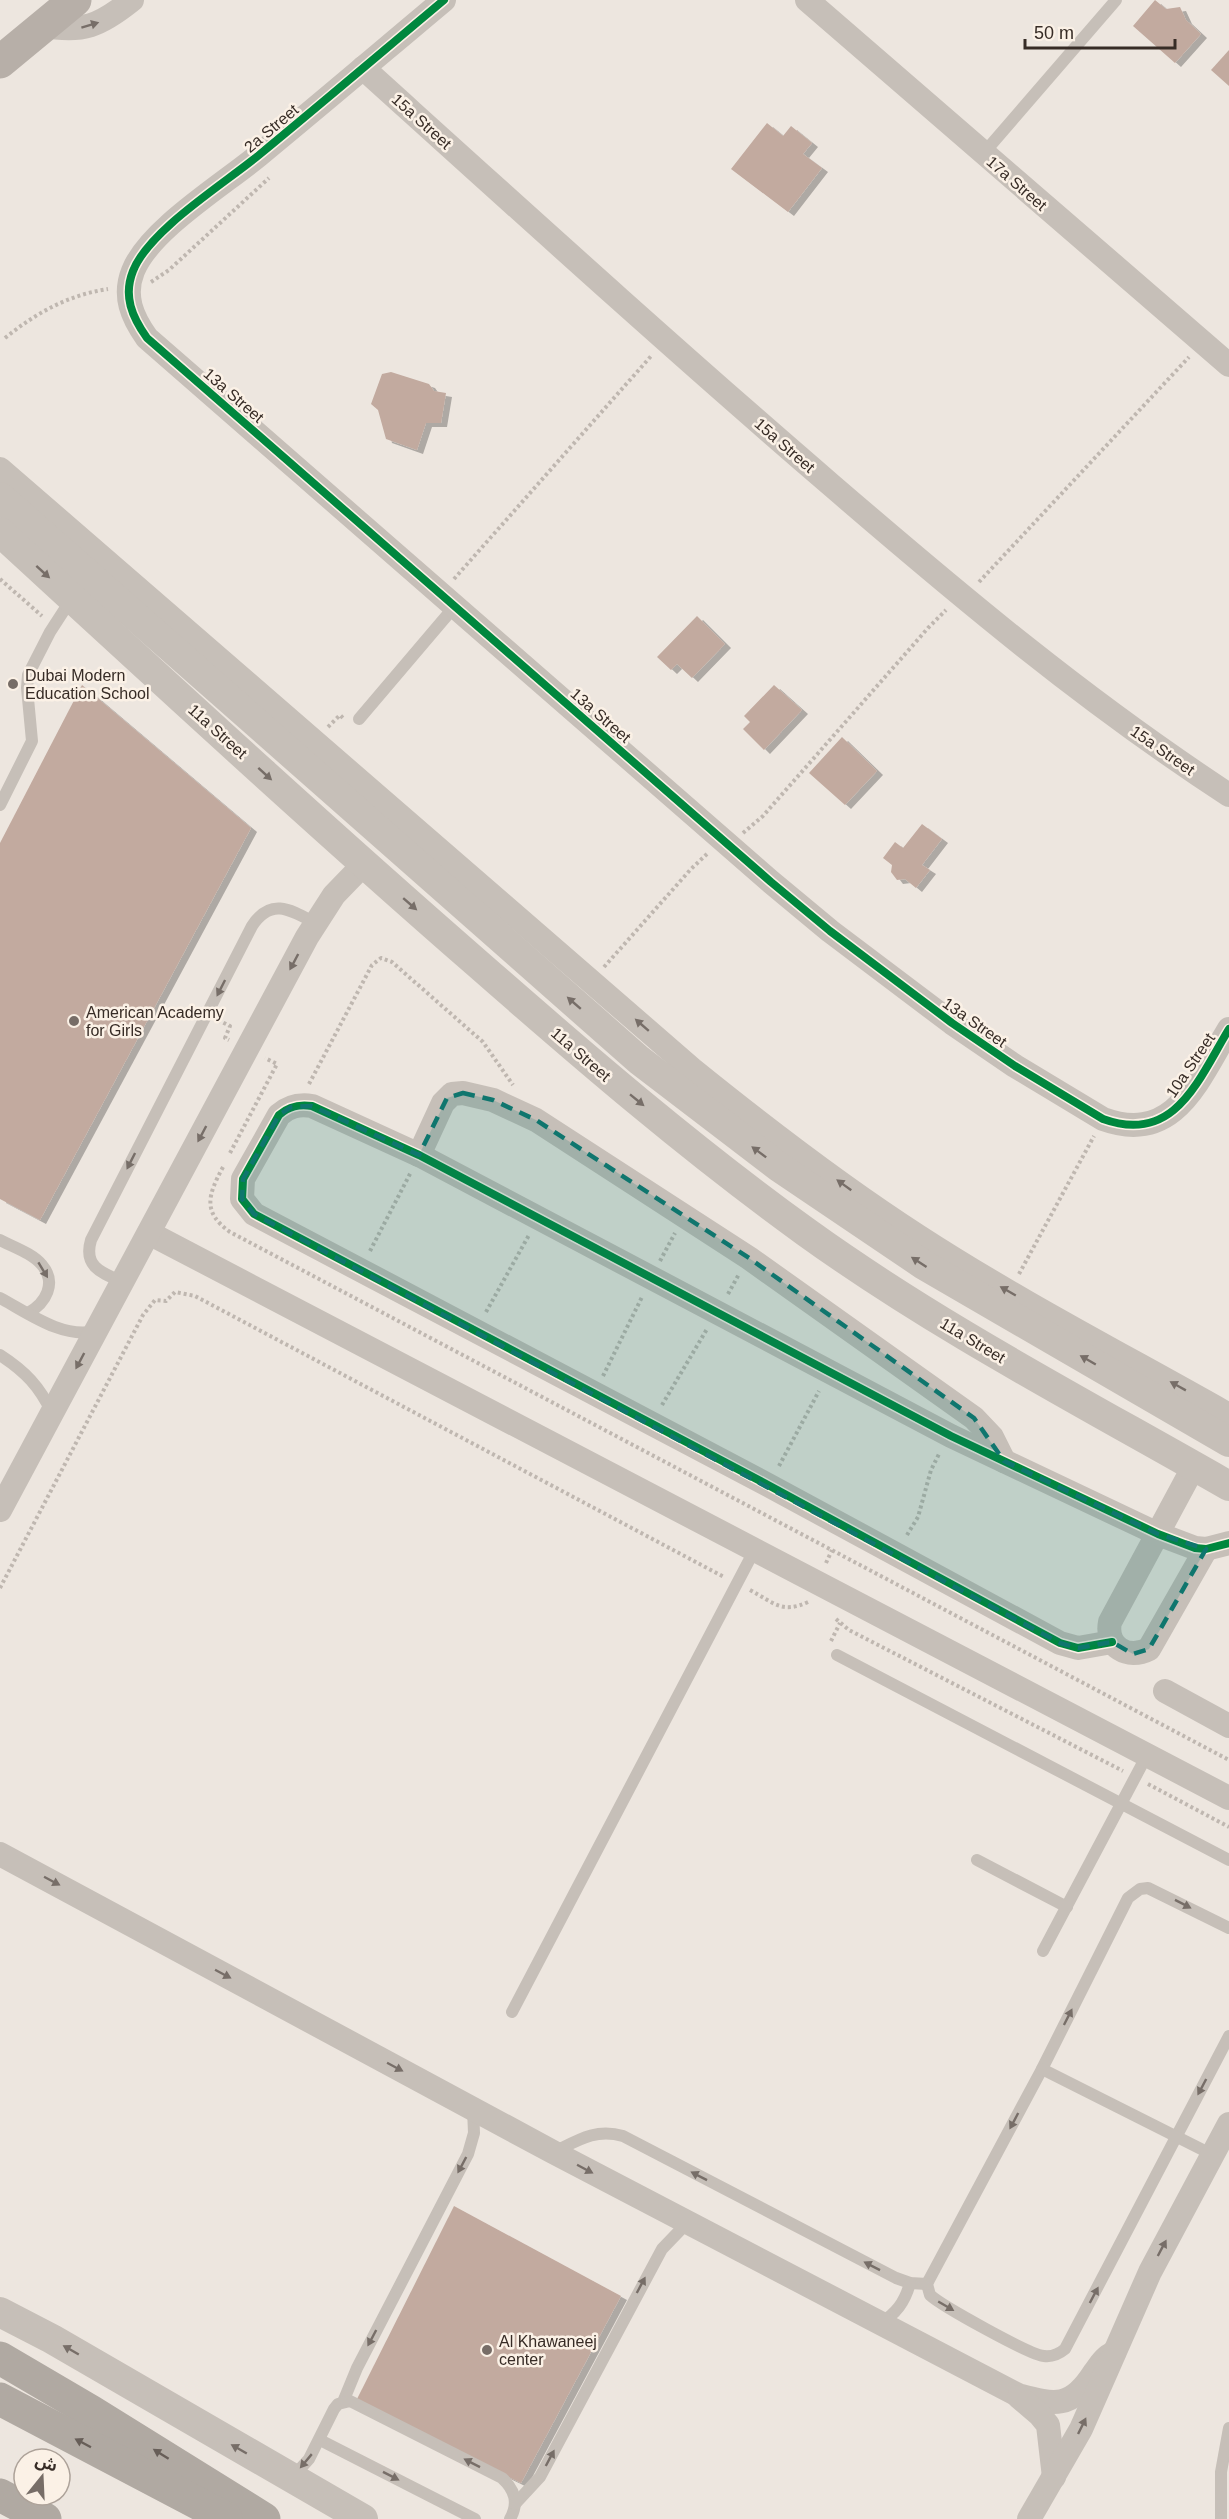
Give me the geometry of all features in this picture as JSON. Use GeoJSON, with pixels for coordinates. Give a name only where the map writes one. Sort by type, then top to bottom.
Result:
{"type":"FeatureCollection","features":[{"type":"Feature","properties":{"kind":"highway"},"geometry":{"type":"LineString","coordinates":[[0,2358],[264,2519]]}},
{"type":"Feature","properties":{"kind":"highway"},"geometry":{"type":"LineString","coordinates":[[0,2399],[228,2519]]}},
{"type":"Feature","properties":{"kind":"highway"},"geometry":{"type":"LineString","coordinates":[[0,2495],[45,2519]]}},
{"type":"Feature","properties":{"kind":"main road"},"geometry":{"type":"LineString","coordinates":[[0,62],[75,0]]}},
{"type":"Feature","properties":{"kind":"street"},"geometry":{"type":"LineString","coordinates":[[42,25],[63,29],[84,28],[103,21],[132,0]]}},
{"type":"Feature","properties":{"kind":"street","name":"2a Street"},"geometry":{"type":"LineString","coordinates":[[129,286],[134,270],[153,240],[444,0]]}},
{"type":"Feature","properties":{"kind":"street","name":"17a Street"},"geometry":{"type":"LineString","coordinates":[[807,0],[1229,365]]}},
{"type":"Feature","properties":{"kind":"street","name":"15a Street"},"geometry":{"type":"LineString","coordinates":[[363,68],[664,341],[962,597],[1113,716],[1229,795]]}},
{"type":"Feature","properties":{"kind":"street","name":"13a Street"},"geometry":{"type":"LineString","coordinates":[[129,286],[129,305],[136,323],[147,338],[771,882],[890,977],[1014,1066],[1103,1119]]}},
{"type":"Feature","properties":{"kind":"street"},"geometry":{"type":"LineString","coordinates":[[0,469],[692,1069],[803,1156],[918,1236],[1010,1292],[1229,1415]]}},
{"type":"Feature","properties":{"kind":"street","name":"11a Street"},"geometry":{"type":"LineString","coordinates":[[0,497],[639,1060],[788,1173],[924,1265],[1229,1442]]}},
{"type":"Feature","properties":{"kind":"street","name":"11a Street"},"geometry":{"type":"LineString","coordinates":[[0,532],[364,864],[605,1075],[755,1195],[864,1272],[977,1343],[1229,1486]]}},
{"type":"Feature","properties":{"kind":"street"},"geometry":{"type":"LineString","coordinates":[[0,1510],[315,923],[334,896],[364,864],[374,862],[392,865],[464,920],[489,928]]}},
{"type":"Feature","properties":{"kind":"street","name":"10a Street"},"geometry":{"type":"LineString","coordinates":[[1103,1119],[1119,1125],[1135,1126],[1152,1124],[1167,1116],[1180,1106],[1190,1092],[1229,1029]]}},
{"type":"Feature","properties":{"kind":"street"},"geometry":{"type":"LineString","coordinates":[[419,1155],[443,1103],[452,1094],[464,1092],[526,1114],[749,1258],[974,1418],[992,1437],[1004,1461]]}},
{"type":"Feature","properties":{"kind":"street"},"geometry":{"type":"LineString","coordinates":[[1112,1642],[1078,1648],[1060,1643],[768,1485],[254,1214],[242,1199],[243,1179],[279,1115],[291,1107],[305,1105],[419,1155],[951,1436],[1158,1534],[1195,1548],[1218,1546]]}},
{"type":"Feature","properties":{"kind":"street"},"geometry":{"type":"LineString","coordinates":[[149,1233],[1229,1798]]}},
{"type":"Feature","properties":{"kind":"street"},"geometry":{"type":"LineString","coordinates":[[1124,1356],[1138,1390]]}},
{"type":"Feature","properties":{"kind":"street"},"geometry":{"type":"LineString","coordinates":[[1045,1382],[1073,1383],[1086,1388],[1229,1470]]}},
{"type":"Feature","properties":{"kind":"street"},"geometry":{"type":"LineString","coordinates":[[1194,1466],[1110,1622],[1108,1629],[1112,1642],[1125,1653],[1133,1654],[1149,1649],[1218,1546]]}},
{"type":"Feature","properties":{"kind":"street"},"geometry":{"type":"LineString","coordinates":[[1165,1691],[1229,1726]]}},
{"type":"Feature","properties":{"kind":"street"},"geometry":{"type":"LineString","coordinates":[[0,1854],[553,2152],[1018,2395],[1040,2414],[1048,2425],[1054,2477]]}},
{"type":"Feature","properties":{"kind":"street"},"geometry":{"type":"LineString","coordinates":[[1029,2519],[1085,2421],[1150,2272],[1229,2124]]}},
{"type":"Feature","properties":{"kind":"street"},"geometry":{"type":"LineString","coordinates":[[0,2312],[52,2339],[363,2519]]}},
{"type":"Feature","properties":{"kind":"street"},"geometry":{"type":"LineString","coordinates":[[1018,2395],[1058,2404],[1070,2399],[1086,2385],[1106,2357],[1114,2353]]}},
{"type":"Feature","properties":{"kind":"lane"},"geometry":{"type":"LineString","coordinates":[[983,154],[1116,0]]}},
{"type":"Feature","properties":{"kind":"lane"},"geometry":{"type":"LineString","coordinates":[[0,805],[29,750],[33,732],[27,688],[28,675],[72,598]]}},
{"type":"Feature","properties":{"kind":"lane"},"geometry":{"type":"LineString","coordinates":[[359,719],[448,600]]}},
{"type":"Feature","properties":{"kind":"lane"},"geometry":{"type":"LineString","coordinates":[[123,1282],[95,1268],[89,1259],[88,1249],[91,1240],[252,926],[264,913],[281,908],[290,910],[315,923]]}},
{"type":"Feature","properties":{"kind":"lane"},"geometry":{"type":"LineString","coordinates":[[0,1240],[33,1258],[42,1265],[48,1275],[49,1287],[46,1298],[39,1307],[28,1313]]}},
{"type":"Feature","properties":{"kind":"lane"},"geometry":{"type":"LineString","coordinates":[[0,1298],[28,1313],[74,1332],[96,1331]]}},
{"type":"Feature","properties":{"kind":"lane"},"geometry":{"type":"LineString","coordinates":[[0,1356],[28,1375],[42,1393],[52,1413]]}},
{"type":"Feature","properties":{"kind":"lane"},"geometry":{"type":"LineString","coordinates":[[512,2012],[754,1551]]}},
{"type":"Feature","properties":{"kind":"lane"},"geometry":{"type":"LineString","coordinates":[[837,1655],[1229,1860]]}},
{"type":"Feature","properties":{"kind":"lane"},"geometry":{"type":"LineString","coordinates":[[1043,1951],[1147,1755]]}},
{"type":"Feature","properties":{"kind":"lane"},"geometry":{"type":"LineString","coordinates":[[977,1860],[1067,1907]]}},
{"type":"Feature","properties":{"kind":"lane"},"geometry":{"type":"LineString","coordinates":[[1229,1928],[1156,1890],[1148,1888],[1133,1892],[1128,1898],[1042,2069],[927,2284],[927,2291],[934,2299],[966,2318],[1042,2356],[1059,2354],[1070,2341],[1229,2036]]}},
{"type":"Feature","properties":{"kind":"lane"},"geometry":{"type":"LineString","coordinates":[[1042,2069],[1213,2155]]}},
{"type":"Feature","properties":{"kind":"lane"},"geometry":{"type":"LineString","coordinates":[[281,2473],[294,2472],[305,2464],[320,2440],[334,2409],[343,2402],[357,2368],[468,2154],[474,2133],[473,2109]]}},
{"type":"Feature","properties":{"kind":"lane"},"geometry":{"type":"LineString","coordinates":[[553,2152],[591,2134],[623,2136],[910,2283],[927,2284]]}},
{"type":"Feature","properties":{"kind":"lane"},"geometry":{"type":"LineString","coordinates":[[510,2519],[515,2504],[540,2477],[662,2249],[687,2223]]}},
{"type":"Feature","properties":{"kind":"lane"},"geometry":{"type":"LineString","coordinates":[[879,2324],[899,2307],[910,2283]]}},
{"type":"Feature","properties":{"kind":"lane"},"geometry":{"type":"LineString","coordinates":[[343,2402],[355,2403],[502,2478],[509,2485],[515,2504]]}},
{"type":"Feature","properties":{"kind":"lane"},"geometry":{"type":"LineString","coordinates":[[1221,2519],[1221,2472],[1229,2428]]}},
{"type":"Feature","properties":{"kind":"lane"},"geometry":{"type":"LineString","coordinates":[[320,2440],[475,2519]]}},
{"type":"Feature","properties":{"kind":"path"},"geometry":{"type":"LineString","coordinates":[[448,600],[664,341]]}},
{"type":"Feature","properties":{"kind":"path"},"geometry":{"type":"LineString","coordinates":[[591,981],[699,861],[746,831],[763,816],[928,628],[997,565],[1201,343]]}},
{"type":"Feature","properties":{"kind":"path"},"geometry":{"type":"LineString","coordinates":[[0,579],[54,626]]}},
{"type":"Feature","properties":{"kind":"path"},"geometry":{"type":"LineString","coordinates":[[305,1105],[308,1084],[372,965],[381,958],[392,962],[483,1042],[520,1096],[526,1114]]}},
{"type":"Feature","properties":{"kind":"path"},"geometry":{"type":"LineString","coordinates":[[1010,1292],[1103,1119]]}},
{"type":"Feature","properties":{"kind":"path"},"geometry":{"type":"LineString","coordinates":[[360,1270],[419,1155]]}},
{"type":"Feature","properties":{"kind":"path"},"geometry":{"type":"LineString","coordinates":[[595,1394],[683,1216]]}},
{"type":"Feature","properties":{"kind":"path"},"geometry":{"type":"LineString","coordinates":[[475,1331],[539,1218]]}},
{"type":"Feature","properties":{"kind":"path"},"geometry":{"type":"LineString","coordinates":[[651,1423],[749,1258]]}},
{"type":"Feature","properties":{"kind":"path"},"geometry":{"type":"LineString","coordinates":[[0,1588],[143,1315],[155,1300],[166,1301],[175,1292],[195,1296],[786,1608],[801,1606],[806,1602],[818,1603]]}},
{"type":"Feature","properties":{"kind":"path"},"geometry":{"type":"LineString","coordinates":[[768,1485],[830,1372]]}},
{"type":"Feature","properties":{"kind":"path"},"geometry":{"type":"LineString","coordinates":[[896,1554],[918,1517],[931,1470],[951,1436]]}},
{"type":"Feature","properties":{"kind":"path"},"geometry":{"type":"LineString","coordinates":[[834,1615],[849,1630],[1229,1827]]}},
{"type":"Feature","properties":{"kind":"highlighted area"},"geometry":{"type":"Polygon","coordinates":[[[463,1093],[493,1100],[536,1120],[749,1258],[974,1418],[1004,1461],[1158,1534],[1206,1549],[1149,1649],[1133,1654],[1112,1642],[1078,1648],[1060,1643],[254,1214],[242,1199],[243,1179],[279,1115],[291,1107],[312,1106],[419,1155],[447,1098],[463,1093]]]}},
{"type":"Feature","properties":{"kind":"building"},"geometry":{"type":"Polygon","coordinates":[[[1155,0],[1166,9],[1180,7],[1186,20],[1201,34],[1175,63],[1133,26],[1155,0]]]}},
{"type":"Feature","properties":{"kind":"building"},"geometry":{"type":"Polygon","coordinates":[[[1229,50],[1229,86],[1211,70],[1229,50]]]}},
{"type":"Feature","properties":{"kind":"building"},"geometry":{"type":"Polygon","coordinates":[[[767,123],[783,136],[791,126],[812,143],[803,154],[822,168],[788,212],[731,169],[767,123]]]}},
{"type":"Feature","properties":{"kind":"building"},"geometry":{"type":"Polygon","coordinates":[[[391,372],[429,384],[434,391],[446,393],[441,423],[426,423],[417,450],[386,439],[378,410],[371,404],[382,374],[391,372]]]}},
{"type":"Feature","properties":{"kind":"building"},"geometry":{"type":"Polygon","coordinates":[[[697,616],[725,644],[692,678],[677,664],[671,670],[657,657],[697,616]]]}},
{"type":"Feature","properties":{"kind":"building","name":"American Academy for Girls"},"geometry":{"type":"Polygon","coordinates":[[[82,685],[251,828],[40,1220],[0,1199],[0,843],[82,685]]]}},
{"type":"Feature","properties":{"kind":"building"},"geometry":{"type":"Polygon","coordinates":[[[774,685],[802,710],[764,750],[743,729],[750,722],[744,716],[774,685]]]}},
{"type":"Feature","properties":{"kind":"building"},"geometry":{"type":"Polygon","coordinates":[[[842,737],[877,771],[845,805],[809,773],[842,737]]]}},
{"type":"Feature","properties":{"kind":"building"},"geometry":{"type":"Polygon","coordinates":[[[922,824],[942,839],[922,865],[930,870],[916,888],[905,879],[897,880],[891,872],[892,865],[883,858],[895,842],[903,848],[922,824]]]}},
{"type":"Feature","properties":{"kind":"building","name":"Al Khawaneej center"},"geometry":{"type":"Polygon","coordinates":[[[454,2206],[621,2296],[521,2483],[355,2403],[454,2206]]]}},
{"type":"Feature","properties":{"kind":"cycle path"},"geometry":{"type":"LineString","coordinates":[[444,0],[259,155],[189,208],[155,240],[142,255],[133,271],[129,289],[133,314],[147,338],[771,882],[830,931],[952,1023],[1015,1066],[1103,1119],[1128,1125],[1149,1123],[1166,1115],[1181,1103],[1194,1087],[1229,1029]]}},
{"type":"Feature","properties":{"kind":"cycle path"},"geometry":{"type":"LineString","coordinates":[[1112,1642],[1078,1648],[1060,1643],[768,1485],[254,1214],[242,1199],[243,1179],[279,1115],[294,1106],[312,1106],[419,1155],[951,1436],[1158,1534],[1195,1548],[1206,1549],[1229,1543]]}},
{"type":"Feature","properties":{"kind":"place","name":"Dubai Modern Education School"},"geometry":{"type":"Point","coordinates":[13,684]}},
{"type":"Feature","properties":{"kind":"place","name":"American Academy for Girls"},"geometry":{"type":"Point","coordinates":[74,1021]}},
{"type":"Feature","properties":{"kind":"place","name":"Al Khawaneej center"},"geometry":{"type":"Point","coordinates":[487,2350]}}]}
